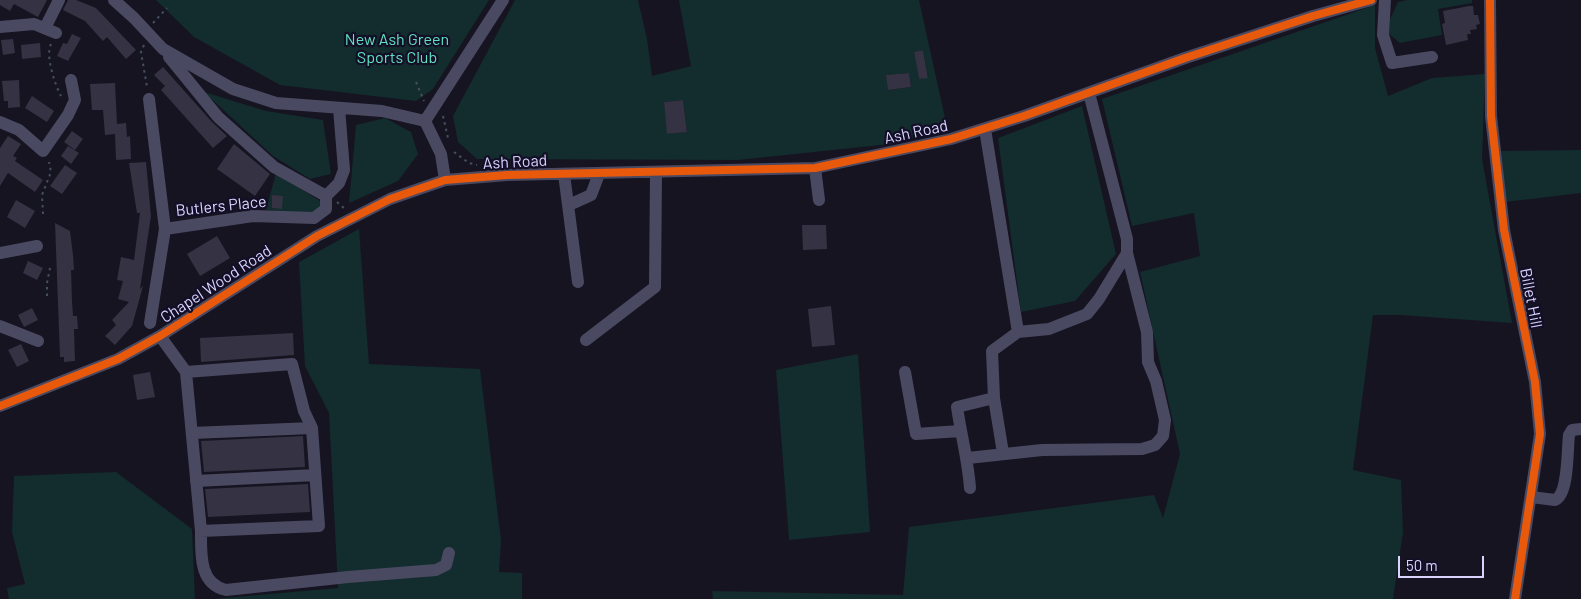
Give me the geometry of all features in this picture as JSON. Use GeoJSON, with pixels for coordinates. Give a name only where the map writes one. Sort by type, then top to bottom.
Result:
{"type":"FeatureCollection","features":[{"type":"Feature","properties":{"kind":"street"},"geometry":{"type":"LineString","coordinates":[[0,28],[34,24],[51,30],[58,0]]}},
{"type":"Feature","properties":{"kind":"street"},"geometry":{"type":"LineString","coordinates":[[114,0],[148,33],[218,117],[274,167],[326,200],[339,183],[344,170],[338,108]]}},
{"type":"Feature","properties":{"kind":"street"},"geometry":{"type":"LineString","coordinates":[[427,118],[503,0]]}},
{"type":"Feature","properties":{"kind":"street","name":"Ash Road"},"geometry":{"type":"LineString","coordinates":[[445,180],[564,174],[815,168],[951,139],[985,129],[1304,19],[1371,0]]}},
{"type":"Feature","properties":{"kind":"street"},"geometry":{"type":"LineString","coordinates":[[1384,0],[1383,35],[1392,63],[1432,57]]}},
{"type":"Feature","properties":{"kind":"street","name":"Billet Hill"},"geometry":{"type":"LineString","coordinates":[[1490,0],[1491,116],[1503,221],[1535,382],[1540,434],[1515,599]]}},
{"type":"Feature","properties":{"kind":"street"},"geometry":{"type":"LineString","coordinates":[[162,49],[232,89],[276,103],[382,111],[427,118]]}},
{"type":"Feature","properties":{"kind":"street"},"geometry":{"type":"LineString","coordinates":[[0,122],[19,130],[43,151],[68,115],[75,100],[71,80]]}},
{"type":"Feature","properties":{"kind":"street"},"geometry":{"type":"LineString","coordinates":[[968,458],[1042,450],[1142,449],[1155,445],[1163,436],[1166,420],[1156,381],[1148,362],[1145,323],[1127,253],[1127,239],[1089,93]]}},
{"type":"Feature","properties":{"kind":"street","name":"Butlers Place"},"geometry":{"type":"LineString","coordinates":[[149,99],[165,229],[150,323]]}},
{"type":"Feature","properties":{"kind":"street"},"geometry":{"type":"LineString","coordinates":[[427,118],[441,154],[445,180]]}},
{"type":"Feature","properties":{"kind":"street"},"geometry":{"type":"LineString","coordinates":[[985,129],[1018,332]]}},
{"type":"Feature","properties":{"kind":"street"},"geometry":{"type":"LineString","coordinates":[[815,168],[819,200]]}},
{"type":"Feature","properties":{"kind":"street"},"geometry":{"type":"LineString","coordinates":[[586,340],[655,287],[656,172]]}},
{"type":"Feature","properties":{"kind":"street"},"geometry":{"type":"LineString","coordinates":[[564,174],[578,282]]}},
{"type":"Feature","properties":{"kind":"street"},"geometry":{"type":"LineString","coordinates":[[569,205],[591,195],[600,174]]}},
{"type":"Feature","properties":{"kind":"street","name":"Chapel Wood Road"},"geometry":{"type":"LineString","coordinates":[[0,406],[118,359],[160,336],[317,236],[390,199],[445,180]]}},
{"type":"Feature","properties":{"kind":"street","name":"Butlers Place"},"geometry":{"type":"LineString","coordinates":[[165,229],[253,216],[314,218],[326,209],[326,200]]}},
{"type":"Feature","properties":{"kind":"street"},"geometry":{"type":"LineString","coordinates":[[0,252],[37,246]]}},
{"type":"Feature","properties":{"kind":"street"},"geometry":{"type":"LineString","coordinates":[[1002,453],[994,398],[992,351],[1018,332],[1049,329],[1087,314],[1099,299],[1127,253]]}},
{"type":"Feature","properties":{"kind":"street"},"geometry":{"type":"LineString","coordinates":[[0,326],[38,341]]}},
{"type":"Feature","properties":{"kind":"street"},"geometry":{"type":"LineString","coordinates":[[160,336],[186,372],[201,531],[202,561],[206,576],[213,586],[226,590],[436,570],[446,565],[449,553]]}},
{"type":"Feature","properties":{"kind":"street"},"geometry":{"type":"LineString","coordinates":[[186,372],[292,364],[304,411],[312,428],[319,526],[201,531]]}},
{"type":"Feature","properties":{"kind":"street"},"geometry":{"type":"LineString","coordinates":[[905,372],[916,434],[960,430]]}},
{"type":"Feature","properties":{"kind":"street"},"geometry":{"type":"LineString","coordinates":[[970,488],[968,458],[960,430],[957,407],[994,398]]}},
{"type":"Feature","properties":{"kind":"street"},"geometry":{"type":"LineString","coordinates":[[192,433],[312,428]]}},
{"type":"Feature","properties":{"kind":"street"},"geometry":{"type":"LineString","coordinates":[[1531,497],[1555,500],[1561,495],[1565,479],[1569,435],[1572,430],[1581,429]]}},
{"type":"Feature","properties":{"kind":"street"},"geometry":{"type":"LineString","coordinates":[[196,480],[315,475]]}},
{"type":"Feature","properties":{"kind":"path"},"geometry":{"type":"LineString","coordinates":[[149,99],[141,52],[148,33],[167,8]]}},
{"type":"Feature","properties":{"kind":"path"},"geometry":{"type":"LineString","coordinates":[[51,30],[49,48],[51,72],[65,102]]}},
{"type":"Feature","properties":{"kind":"path"},"geometry":{"type":"LineString","coordinates":[[416,82],[427,118]]}},
{"type":"Feature","properties":{"kind":"path"},"geometry":{"type":"LineString","coordinates":[[443,114],[450,145]]}},
{"type":"Feature","properties":{"kind":"path"},"geometry":{"type":"LineString","coordinates":[[452,150],[469,163],[483,166]]}},
{"type":"Feature","properties":{"kind":"path"},"geometry":{"type":"LineString","coordinates":[[43,151],[50,163],[50,172],[42,195],[43,214]]}},
{"type":"Feature","properties":{"kind":"path"},"geometry":{"type":"LineString","coordinates":[[326,200],[338,202],[353,218]]}},
{"type":"Feature","properties":{"kind":"path"},"geometry":{"type":"LineString","coordinates":[[47,296],[46,283],[50,268]]}},
{"type":"Feature","properties":{"kind":"green space","name":"New Ash Green Sports Club"},"geometry":{"type":"Polygon","coordinates":[[[156,0],[489,0],[433,89],[416,101],[280,85],[194,37],[156,0]]]}},
{"type":"Feature","properties":{"kind":"green space"},"geometry":{"type":"Polygon","coordinates":[[[515,0],[638,0],[647,39],[652,76],[691,66],[679,0],[919,0],[947,127],[890,144],[738,160],[477,159],[458,142],[453,116],[515,0]],[[923,50],[914,52],[919,79],[928,77],[923,50]],[[909,73],[887,75],[888,90],[911,87],[909,73]],[[683,100],[664,102],[668,134],[687,131],[683,100]]]}},
{"type":"Feature","properties":{"kind":"green space"},"geometry":{"type":"Polygon","coordinates":[[[1407,0],[1472,0],[1472,3],[1438,9],[1442,35],[1400,43],[1389,34],[1390,19],[1398,2],[1407,0]]]}},
{"type":"Feature","properties":{"kind":"green space"},"geometry":{"type":"Polygon","coordinates":[[[1375,5],[1375,48],[1388,96],[1432,78],[1485,74],[1482,159],[1512,323],[1400,315],[1373,315],[1353,470],[1401,480],[1403,532],[1393,599],[713,599],[712,591],[903,595],[909,527],[1154,495],[1163,518],[1180,454],[1140,272],[1200,256],[1194,213],[1132,226],[1102,99],[1375,5]]]}},
{"type":"Feature","properties":{"kind":"green space"},"geometry":{"type":"Polygon","coordinates":[[[204,92],[266,111],[323,120],[331,174],[310,179],[273,156],[204,92]]]}},
{"type":"Feature","properties":{"kind":"green space"},"geometry":{"type":"Polygon","coordinates":[[[1082,106],[1116,254],[1075,301],[1021,312],[998,138],[1082,106]]]}},
{"type":"Feature","properties":{"kind":"green space"},"geometry":{"type":"Polygon","coordinates":[[[385,118],[411,132],[418,154],[398,181],[349,203],[356,125],[385,118]]]}},
{"type":"Feature","properties":{"kind":"green space"},"geometry":{"type":"Polygon","coordinates":[[[1581,150],[1581,193],[1505,202],[1501,151],[1581,150]]]}},
{"type":"Feature","properties":{"kind":"green space"},"geometry":{"type":"Polygon","coordinates":[[[276,173],[320,201],[320,209],[313,214],[266,210],[276,173]]]}},
{"type":"Feature","properties":{"kind":"green space"},"geometry":{"type":"Polygon","coordinates":[[[359,229],[369,364],[480,369],[501,540],[499,572],[522,573],[522,599],[213,599],[338,588],[329,413],[305,366],[299,262],[359,229]]]}},
{"type":"Feature","properties":{"kind":"green space"},"geometry":{"type":"Polygon","coordinates":[[[858,354],[870,532],[789,540],[776,370],[858,354]]]}},
{"type":"Feature","properties":{"kind":"green space"},"geometry":{"type":"Polygon","coordinates":[[[116,472],[192,529],[195,599],[9,599],[7,588],[25,584],[12,532],[14,476],[116,472]]]}},
{"type":"Feature","properties":{"kind":"building"},"geometry":{"type":"Polygon","coordinates":[[[0,0],[47,0],[38,17],[14,4],[10,11],[0,5],[0,0]]]}},
{"type":"Feature","properties":{"kind":"building"},"geometry":{"type":"Polygon","coordinates":[[[68,0],[76,0],[96,8],[136,50],[126,59],[107,37],[103,41],[85,21],[63,10],[68,0]]]}},
{"type":"Feature","properties":{"kind":"building"},"geometry":{"type":"Polygon","coordinates":[[[1473,6],[1474,15],[1478,15],[1480,24],[1476,25],[1477,29],[1470,30],[1471,34],[1467,34],[1468,40],[1446,45],[1442,24],[1445,23],[1443,11],[1473,6]]]}},
{"type":"Feature","properties":{"kind":"building"},"geometry":{"type":"Polygon","coordinates":[[[72,34],[81,38],[68,61],[57,56],[63,43],[67,44],[72,34]]]}},
{"type":"Feature","properties":{"kind":"building"},"geometry":{"type":"Polygon","coordinates":[[[13,39],[15,53],[3,55],[1,40],[13,39]]]}},
{"type":"Feature","properties":{"kind":"building"},"geometry":{"type":"Polygon","coordinates":[[[40,43],[41,57],[22,59],[21,45],[40,43]]]}},
{"type":"Feature","properties":{"kind":"building"},"geometry":{"type":"Polygon","coordinates":[[[923,50],[928,78],[919,79],[914,52],[923,50]]]}},
{"type":"Feature","properties":{"kind":"building"},"geometry":{"type":"Polygon","coordinates":[[[163,67],[227,136],[213,148],[161,90],[165,86],[154,75],[163,67]]]}},
{"type":"Feature","properties":{"kind":"building"},"geometry":{"type":"Polygon","coordinates":[[[909,73],[911,87],[888,90],[886,75],[909,73]]]}},
{"type":"Feature","properties":{"kind":"building"},"geometry":{"type":"Polygon","coordinates":[[[19,80],[20,107],[8,108],[8,101],[4,101],[2,81],[19,80]]]}},
{"type":"Feature","properties":{"kind":"building"},"geometry":{"type":"Polygon","coordinates":[[[115,83],[117,124],[126,123],[127,137],[130,136],[131,159],[116,160],[115,134],[105,135],[103,110],[92,110],[90,84],[115,83]]]}},
{"type":"Feature","properties":{"kind":"building"},"geometry":{"type":"Polygon","coordinates":[[[32,96],[54,111],[47,122],[25,108],[32,96]]]}},
{"type":"Feature","properties":{"kind":"building"},"geometry":{"type":"Polygon","coordinates":[[[683,100],[687,132],[667,134],[664,102],[683,100]]]}},
{"type":"Feature","properties":{"kind":"building"},"geometry":{"type":"Polygon","coordinates":[[[72,131],[83,139],[75,150],[64,142],[72,131]]]}},
{"type":"Feature","properties":{"kind":"building"},"geometry":{"type":"Polygon","coordinates":[[[8,136],[21,144],[13,156],[17,158],[15,161],[43,180],[35,192],[8,173],[0,186],[0,148],[8,136]]]}},
{"type":"Feature","properties":{"kind":"building"},"geometry":{"type":"Polygon","coordinates":[[[234,144],[270,174],[255,196],[217,169],[234,144]]]}},
{"type":"Feature","properties":{"kind":"building"},"geometry":{"type":"Polygon","coordinates":[[[68,146],[79,153],[71,164],[61,156],[68,146]]]}},
{"type":"Feature","properties":{"kind":"building"},"geometry":{"type":"Polygon","coordinates":[[[146,162],[151,216],[140,289],[143,286],[132,326],[115,345],[105,336],[116,325],[112,320],[129,302],[118,299],[123,281],[117,280],[121,257],[134,260],[140,213],[137,213],[129,163],[146,162]]]}},
{"type":"Feature","properties":{"kind":"building"},"geometry":{"type":"Polygon","coordinates":[[[65,165],[77,173],[62,194],[50,186],[65,165]]]}},
{"type":"Feature","properties":{"kind":"building"},"geometry":{"type":"Polygon","coordinates":[[[272,195],[283,196],[282,209],[272,208],[272,195]]]}},
{"type":"Feature","properties":{"kind":"building"},"geometry":{"type":"Polygon","coordinates":[[[16,200],[35,211],[25,228],[7,217],[16,200]]]}},
{"type":"Feature","properties":{"kind":"building"},"geometry":{"type":"Polygon","coordinates":[[[55,223],[70,231],[74,270],[71,270],[73,316],[77,316],[78,329],[74,329],[75,361],[64,362],[64,357],[60,357],[55,223]]]}},
{"type":"Feature","properties":{"kind":"building"},"geometry":{"type":"Polygon","coordinates":[[[802,225],[826,225],[827,249],[803,250],[802,225]]]}},
{"type":"Feature","properties":{"kind":"building"},"geometry":{"type":"Polygon","coordinates":[[[217,236],[230,258],[200,276],[187,254],[217,236]]]}},
{"type":"Feature","properties":{"kind":"building"},"geometry":{"type":"Polygon","coordinates":[[[28,261],[43,268],[37,280],[23,273],[28,261]]]}},
{"type":"Feature","properties":{"kind":"building"},"geometry":{"type":"Polygon","coordinates":[[[831,306],[835,345],[812,347],[808,309],[831,306]]]}},
{"type":"Feature","properties":{"kind":"building"},"geometry":{"type":"Polygon","coordinates":[[[32,308],[38,320],[24,327],[18,315],[32,308]]]}},
{"type":"Feature","properties":{"kind":"building"},"geometry":{"type":"Polygon","coordinates":[[[293,333],[294,355],[201,362],[200,338],[293,333]]]}},
{"type":"Feature","properties":{"kind":"building"},"geometry":{"type":"Polygon","coordinates":[[[21,344],[29,361],[17,367],[8,350],[21,344]]]}},
{"type":"Feature","properties":{"kind":"building"},"geometry":{"type":"Polygon","coordinates":[[[150,372],[155,397],[137,400],[133,375],[150,372]]]}},
{"type":"Feature","properties":{"kind":"building"},"geometry":{"type":"Polygon","coordinates":[[[303,436],[305,467],[204,472],[201,441],[303,436]]]}},
{"type":"Feature","properties":{"kind":"building"},"geometry":{"type":"Polygon","coordinates":[[[308,484],[310,512],[208,517],[205,489],[308,484]]]}},
{"type":"Feature","properties":{"kind":"cycle path"},"geometry":{"type":"LineString","coordinates":[[0,406],[118,359],[160,336],[317,236],[390,199],[445,180],[507,175],[815,168],[951,139],[1024,116],[1185,58],[1313,16],[1371,0]]}},
{"type":"Feature","properties":{"kind":"cycle path"},"geometry":{"type":"LineString","coordinates":[[1490,0],[1491,116],[1504,230],[1535,382],[1540,434],[1515,599]]}}]}
